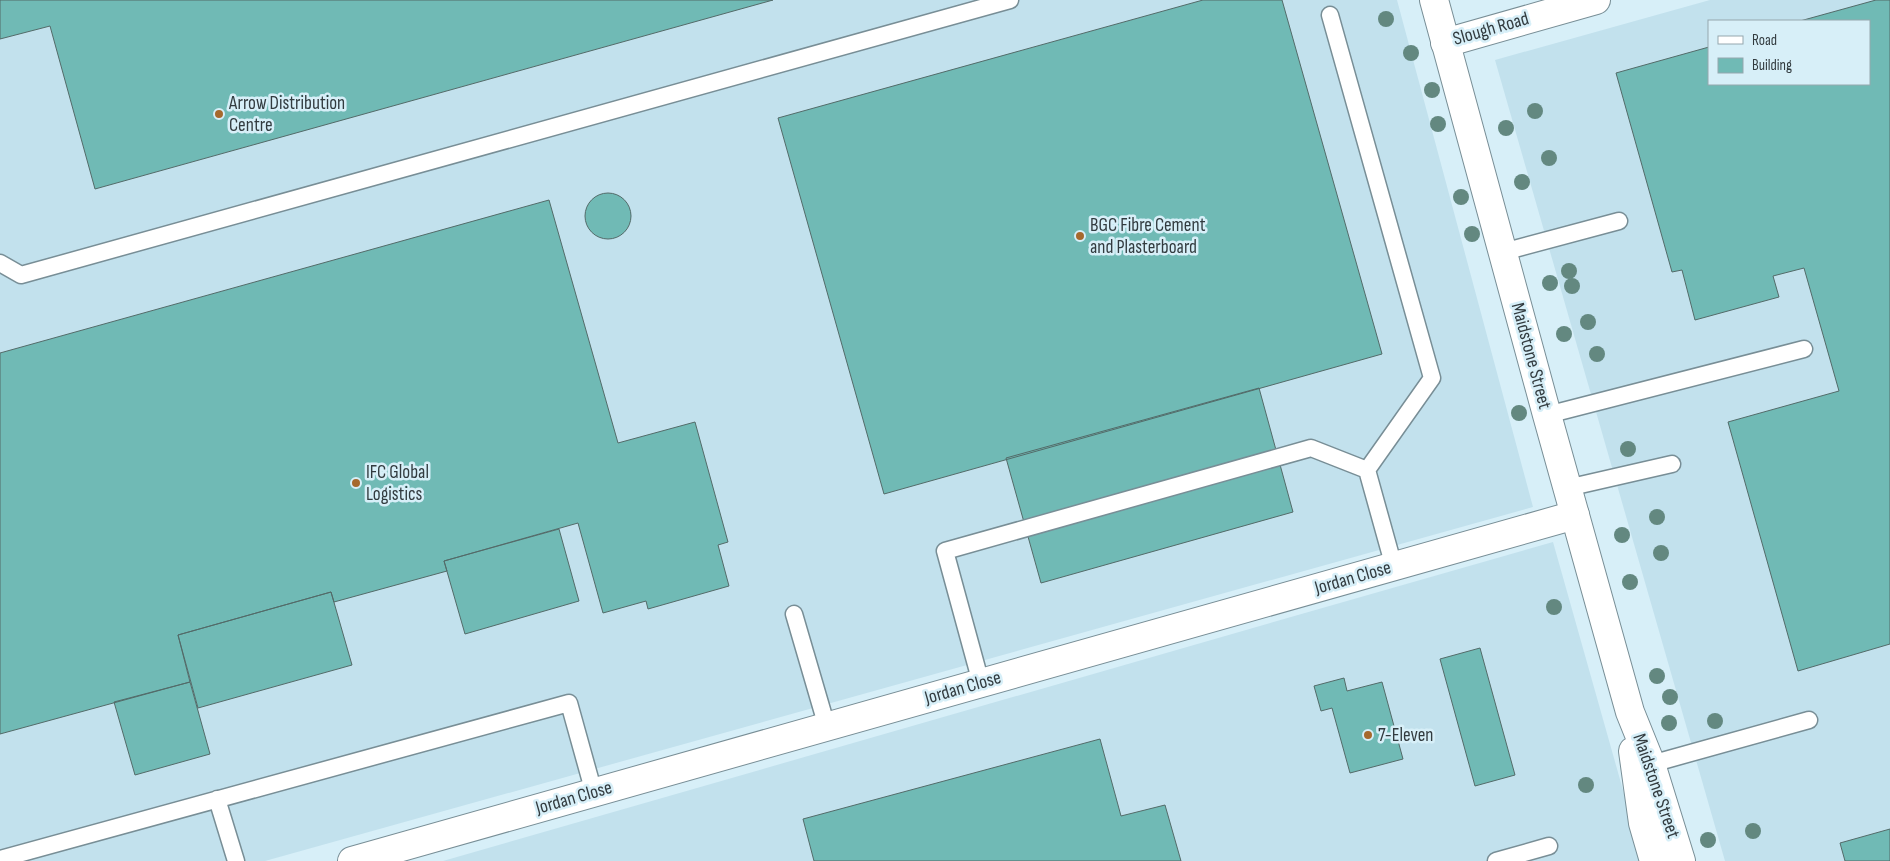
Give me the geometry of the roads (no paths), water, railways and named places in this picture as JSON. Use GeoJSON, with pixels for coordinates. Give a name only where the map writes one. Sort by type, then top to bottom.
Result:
{"type":"FeatureCollection","features":[{"type":"Feature","properties":{"kind":"street","name":"Maidstone Street"},"geometry":{"type":"LineString","coordinates":[[1434,0],[1630,712],[1643,766],[1681,861]]}},
{"type":"Feature","properties":{"kind":"street","name":"Slough Road"},"geometry":{"type":"LineString","coordinates":[[1445,42],[1596,0]]}},
{"type":"Feature","properties":{"kind":"street","name":"Jordan Close"},"geometry":{"type":"LineString","coordinates":[[352,861],[1575,515]]}},
{"type":"Feature","properties":{"kind":"street","name":"Maidstone Street"},"geometry":{"type":"LineString","coordinates":[[1643,766],[1643,823],[1654,861]]}},
{"type":"Feature","properties":{"kind":"lane"},"geometry":{"type":"LineString","coordinates":[[0,263],[21,275],[1010,0]]}},
{"type":"Feature","properties":{"kind":"lane"},"geometry":{"type":"LineString","coordinates":[[1330,15],[1432,378],[1367,470]]}},
{"type":"Feature","properties":{"kind":"lane"},"geometry":{"type":"LineString","coordinates":[[1503,252],[1619,220]]}},
{"type":"Feature","properties":{"kind":"lane"},"geometry":{"type":"LineString","coordinates":[[1547,415],[1804,350]]}},
{"type":"Feature","properties":{"kind":"lane"},"geometry":{"type":"LineString","coordinates":[[981,683],[945,551],[1311,448],[1367,470]]}},
{"type":"Feature","properties":{"kind":"lane"},"geometry":{"type":"LineString","coordinates":[[1567,488],[1672,464]]}},
{"type":"Feature","properties":{"kind":"lane"},"geometry":{"type":"LineString","coordinates":[[1367,470],[1394,567]]}},
{"type":"Feature","properties":{"kind":"lane"},"geometry":{"type":"LineString","coordinates":[[794,614],[827,727]]}},
{"type":"Feature","properties":{"kind":"lane"},"geometry":{"type":"LineString","coordinates":[[0,859],[569,702],[594,793]]}},
{"type":"Feature","properties":{"kind":"lane"},"geometry":{"type":"LineString","coordinates":[[1643,766],[1809,720]]}},
{"type":"Feature","properties":{"kind":"lane"},"geometry":{"type":"LineString","coordinates":[[216,799],[236,861]]}},
{"type":"Feature","properties":{"kind":"lane"},"geometry":{"type":"LineString","coordinates":[[1496,861],[1549,846]]}},
{"type":"Feature","properties":{"kind":"place","name":"Arrow Distribution Centre"},"geometry":{"type":"Point","coordinates":[219,114]}},
{"type":"Feature","properties":{"kind":"place","name":"BGC Fibre Cement and Plasterboard"},"geometry":{"type":"Point","coordinates":[1080,236]}},
{"type":"Feature","properties":{"kind":"place","name":"IFC Global Logistics"},"geometry":{"type":"Point","coordinates":[356,483]}},
{"type":"Feature","properties":{"kind":"place","name":"7-Eleven"},"geometry":{"type":"Point","coordinates":[1368,735]}}]}
